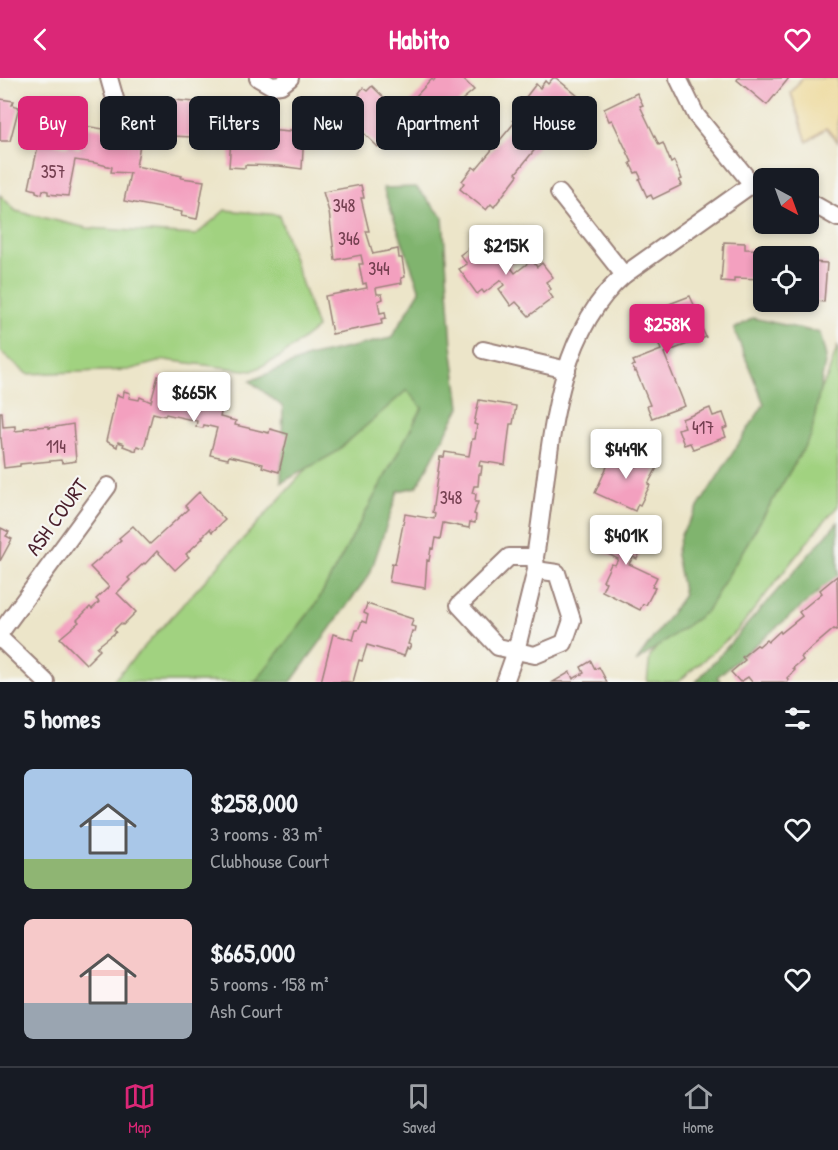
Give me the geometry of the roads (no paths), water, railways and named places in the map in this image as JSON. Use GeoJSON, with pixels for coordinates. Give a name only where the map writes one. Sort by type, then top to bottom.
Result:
{"type":"FeatureCollection","features":[{"type":"Feature","properties":{"kind":"street"},"geometry":{"type":"LineString","coordinates":[[109,78],[114,96]]}},
{"type":"Feature","properties":{"kind":"street"},"geometry":{"type":"LineString","coordinates":[[258,78],[272,86],[281,85],[290,78]]}},
{"type":"Feature","properties":{"kind":"street"},"geometry":{"type":"LineString","coordinates":[[678,78],[696,115],[753,179]]}},
{"type":"Feature","properties":{"kind":"street"},"geometry":{"type":"LineString","coordinates":[[505,682],[516,651],[536,564],[552,427],[567,370],[579,336],[609,288],[624,274],[753,188]]}},
{"type":"Feature","properties":{"kind":"street"},"geometry":{"type":"LineString","coordinates":[[559,193],[624,274]]}},
{"type":"Feature","properties":{"kind":"street"},"geometry":{"type":"LineString","coordinates":[[819,207],[838,218]]}},
{"type":"Feature","properties":{"kind":"street"},"geometry":{"type":"LineString","coordinates":[[483,350],[567,370]]}},
{"type":"Feature","properties":{"kind":"street","name":"ASH COURT"},"geometry":{"type":"LineString","coordinates":[[0,633],[108,486]]}},
{"type":"Feature","properties":{"kind":"street"},"geometry":{"type":"LineString","coordinates":[[509,557],[536,564],[557,573],[572,620],[564,643],[535,656],[498,646],[459,604],[509,557]]}},
{"type":"Feature","properties":{"kind":"street"},"geometry":{"type":"LineString","coordinates":[[0,638],[46,682]]}}]}
